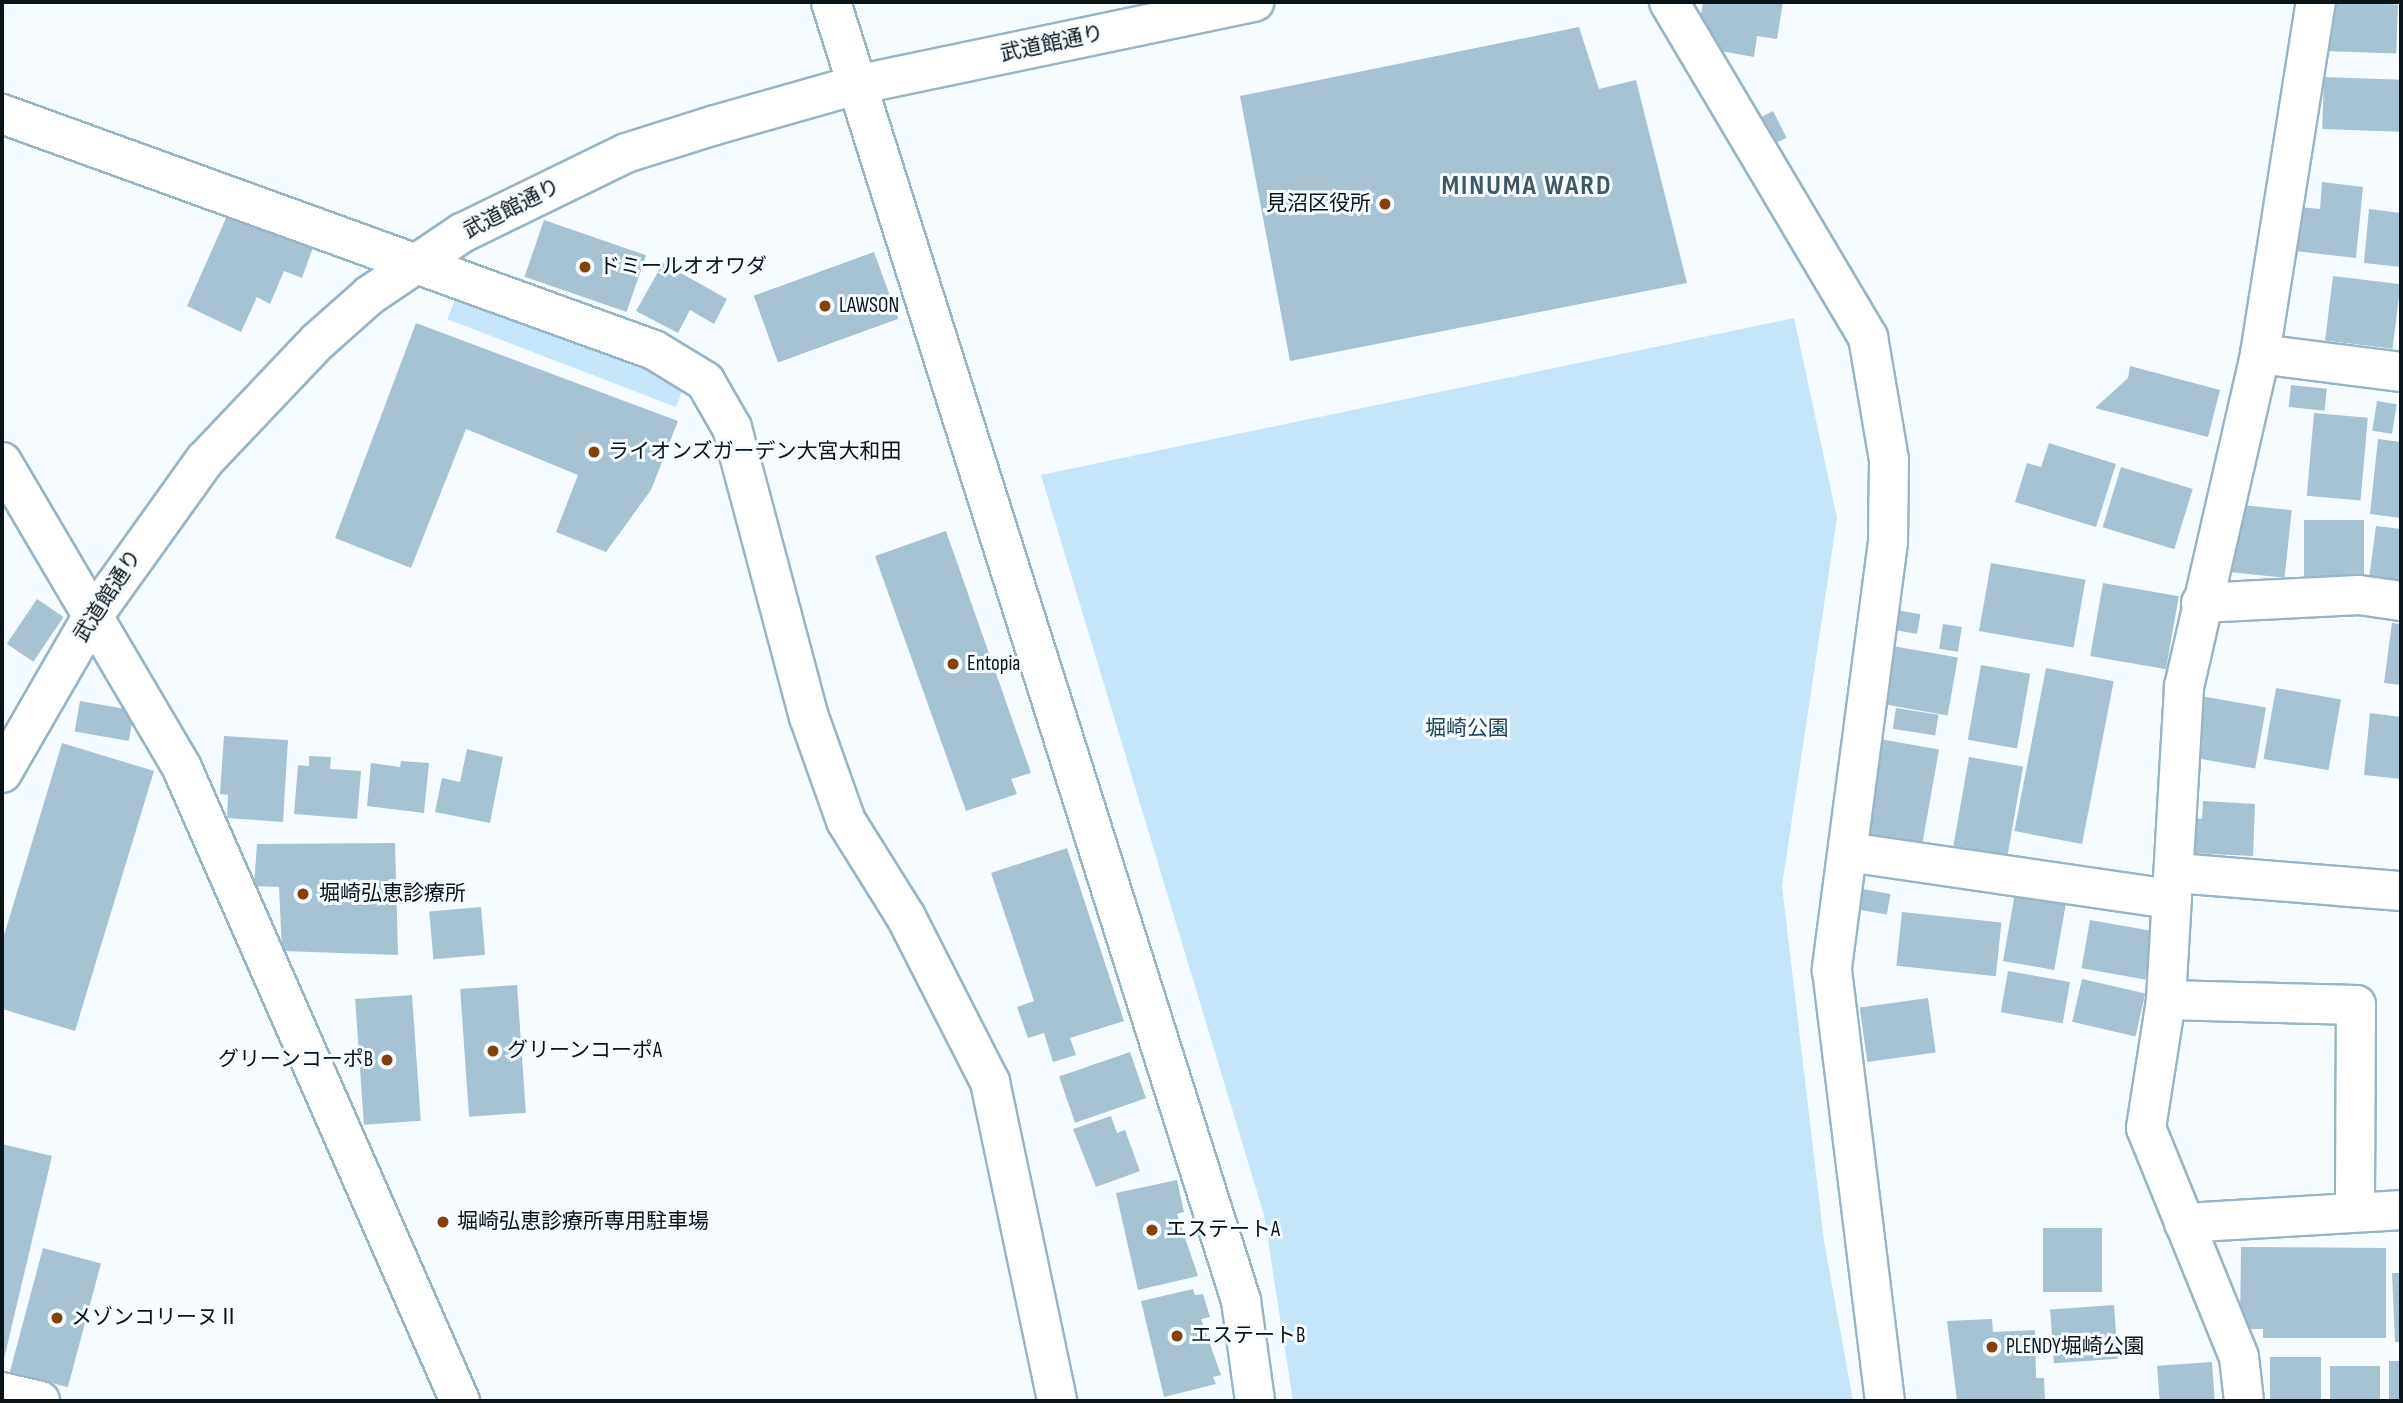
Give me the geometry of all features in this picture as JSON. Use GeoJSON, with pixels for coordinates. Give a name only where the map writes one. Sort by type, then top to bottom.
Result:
{"type":"FeatureCollection","features":[{"type":"Feature","properties":{"kind":"street"},"geometry":{"type":"LineString","coordinates":[[831,2],[1241,1301],[1255,1401]]}},
{"type":"Feature","properties":{"kind":"street","name":"武道館通り"},"geometry":{"type":"LineString","coordinates":[[2,773],[90,619],[156,523],[254,403],[370,295],[462,233],[626,153],[856,85],[1254,2]]}},
{"type":"Feature","properties":{"kind":"street"},"geometry":{"type":"LineString","coordinates":[[1669,2],[1868,337],[1889,460],[1888,542],[1832,970],[1885,1401]]}},
{"type":"Feature","properties":{"kind":"street"},"geometry":{"type":"LineString","coordinates":[[2244,1401],[2239,1357],[2146,1128],[2166,1000],[2184,687],[2201,603],[2260,354],[2316,2]]}},
{"type":"Feature","properties":{"kind":"street"},"geometry":{"type":"LineString","coordinates":[[2,114],[414,266],[653,350],[705,381],[732,428],[809,717],[846,821],[906,917],[990,1082],[1057,1401]]}},
{"type":"Feature","properties":{"kind":"street"},"geometry":{"type":"LineString","coordinates":[[2260,354],[2401,372]]}},
{"type":"Feature","properties":{"kind":"street"},"geometry":{"type":"LineString","coordinates":[[2,462],[90,619],[181,768],[460,1401]]}},
{"type":"Feature","properties":{"kind":"street"},"geometry":{"type":"LineString","coordinates":[[2201,603],[2359,595],[2401,601]]}},
{"type":"Feature","properties":{"kind":"street"},"geometry":{"type":"LineString","coordinates":[[1847,852],[2174,886],[2401,891]]}},
{"type":"Feature","properties":{"kind":"street"},"geometry":{"type":"LineString","coordinates":[[2166,1000],[2356,1005],[2355,1210]]}},
{"type":"Feature","properties":{"kind":"street"},"geometry":{"type":"LineString","coordinates":[[2184,1223],[2355,1210],[2401,1210]]}},
{"type":"Feature","properties":{"kind":"street"},"geometry":{"type":"LineString","coordinates":[[2,1392],[40,1401]]}},
{"type":"Feature","properties":{"kind":"green space"},"geometry":{"type":"Polygon","coordinates":[[[457,294],[686,382],[676,407],[447,319],[457,294]]]}},
{"type":"Feature","properties":{"kind":"green space","name":"堀崎公園"},"geometry":{"type":"Polygon","coordinates":[[[1794,318],[1837,518],[1782,886],[1824,1241],[1853,1401],[1293,1401],[1264,1215],[1041,475],[1794,318]]]}},
{"type":"Feature","properties":{"kind":"building"},"geometry":{"type":"Polygon","coordinates":[[[1703,2],[1783,2],[1777,39],[1757,36],[1754,57],[1715,50],[1699,27],[1703,2]]]}},
{"type":"Feature","properties":{"kind":"building"},"geometry":{"type":"Polygon","coordinates":[[[2326,2],[2398,5],[2396,53],[2324,51],[2326,2]]]}},
{"type":"Feature","properties":{"kind":"building"},"geometry":{"type":"Polygon","coordinates":[[[1579,27],[1599,89],[1636,80],[1687,283],[1290,361],[1240,96],[1579,27]]]}},
{"type":"Feature","properties":{"kind":"building"},"geometry":{"type":"Polygon","coordinates":[[[2324,77],[2401,80],[2399,132],[2322,129],[2324,77]]]}},
{"type":"Feature","properties":{"kind":"building"},"geometry":{"type":"Polygon","coordinates":[[[1773,111],[1787,138],[1771,145],[1758,119],[1773,111]]]}},
{"type":"Feature","properties":{"kind":"building"},"geometry":{"type":"Polygon","coordinates":[[[2322,182],[2363,187],[2356,258],[2285,250],[2289,206],[2320,209],[2322,182]]]}},
{"type":"Feature","properties":{"kind":"building"},"geometry":{"type":"Polygon","coordinates":[[[231,207],[315,242],[302,278],[284,271],[270,304],[257,297],[241,332],[187,306],[231,207]]]}},
{"type":"Feature","properties":{"kind":"building"},"geometry":{"type":"Polygon","coordinates":[[[2369,209],[2401,213],[2401,267],[2364,263],[2369,209]]]}},
{"type":"Feature","properties":{"kind":"building","name":"ドミールオオワダ"},"geometry":{"type":"Polygon","coordinates":[[[544,220],[646,255],[627,312],[524,277],[544,220]]]}},
{"type":"Feature","properties":{"kind":"building","name":"LAWSON"},"geometry":{"type":"Polygon","coordinates":[[[874,252],[898,319],[778,362],[754,296],[874,252]]]}},
{"type":"Feature","properties":{"kind":"building"},"geometry":{"type":"Polygon","coordinates":[[[663,263],[727,299],[714,324],[690,310],[678,333],[636,311],[663,263]]]}},
{"type":"Feature","properties":{"kind":"building"},"geometry":{"type":"Polygon","coordinates":[[[2333,276],[2400,284],[2393,349],[2325,341],[2333,276]]]}},
{"type":"Feature","properties":{"kind":"building","name":"ライオンズガーデン大宮大和田"},"geometry":{"type":"Polygon","coordinates":[[[416,323],[678,421],[651,490],[606,552],[556,532],[578,475],[466,429],[411,568],[335,538],[416,323]]]}},
{"type":"Feature","properties":{"kind":"building"},"geometry":{"type":"Polygon","coordinates":[[[2130,366],[2220,390],[2208,437],[2095,408],[2128,378],[2130,366]]]}},
{"type":"Feature","properties":{"kind":"building"},"geometry":{"type":"Polygon","coordinates":[[[2291,385],[2327,389],[2325,411],[2289,407],[2291,385]]]}},
{"type":"Feature","properties":{"kind":"building"},"geometry":{"type":"Polygon","coordinates":[[[2377,401],[2397,404],[2392,434],[2372,431],[2377,401]]]}},
{"type":"Feature","properties":{"kind":"building"},"geometry":{"type":"Polygon","coordinates":[[[2314,413],[2368,418],[2361,500],[2307,496],[2314,413]]]}},
{"type":"Feature","properties":{"kind":"building"},"geometry":{"type":"Polygon","coordinates":[[[2378,439],[2401,442],[2401,518],[2370,514],[2378,439]]]}},
{"type":"Feature","properties":{"kind":"building"},"geometry":{"type":"Polygon","coordinates":[[[2049,443],[2116,464],[2096,527],[2015,502],[2027,463],[2041,467],[2049,443]]]}},
{"type":"Feature","properties":{"kind":"building"},"geometry":{"type":"Polygon","coordinates":[[[2121,467],[2193,489],[2174,549],[2103,527],[2121,467]]]}},
{"type":"Feature","properties":{"kind":"building"},"geometry":{"type":"Polygon","coordinates":[[[2233,504],[2292,510],[2285,578],[2226,572],[2233,504]]]}},
{"type":"Feature","properties":{"kind":"building"},"geometry":{"type":"Polygon","coordinates":[[[2304,520],[2364,520],[2364,581],[2304,581],[2304,520]]]}},
{"type":"Feature","properties":{"kind":"building"},"geometry":{"type":"Polygon","coordinates":[[[2376,526],[2401,529],[2401,583],[2369,578],[2376,526]]]}},
{"type":"Feature","properties":{"kind":"building","name":"Entopia"},"geometry":{"type":"Polygon","coordinates":[[[946,531],[1031,773],[1011,779],[1017,794],[966,811],[875,556],[946,531]]]}},
{"type":"Feature","properties":{"kind":"building"},"geometry":{"type":"Polygon","coordinates":[[[1991,563],[2086,580],[2074,648],[1979,631],[1991,563]]]}},
{"type":"Feature","properties":{"kind":"building"},"geometry":{"type":"Polygon","coordinates":[[[2103,583],[2179,596],[2166,669],[2090,656],[2103,583]]]}},
{"type":"Feature","properties":{"kind":"building"},"geometry":{"type":"Polygon","coordinates":[[[37,599],[64,617],[33,662],[7,644],[37,599]]]}},
{"type":"Feature","properties":{"kind":"building"},"geometry":{"type":"Polygon","coordinates":[[[1885,608],[1920,614],[1917,634],[1882,628],[1885,608]]]}},
{"type":"Feature","properties":{"kind":"building"},"geometry":{"type":"Polygon","coordinates":[[[2392,623],[2401,624],[2401,685],[2384,683],[2392,623]]]}},
{"type":"Feature","properties":{"kind":"building"},"geometry":{"type":"Polygon","coordinates":[[[1943,624],[1962,627],[1958,652],[1939,649],[1943,624]]]}},
{"type":"Feature","properties":{"kind":"building"},"geometry":{"type":"Polygon","coordinates":[[[1887,645],[1958,658],[1948,716],[1877,703],[1887,645]]]}},
{"type":"Feature","properties":{"kind":"building"},"geometry":{"type":"Polygon","coordinates":[[[1981,665],[2030,674],[2017,749],[1968,740],[1981,665]]]}},
{"type":"Feature","properties":{"kind":"building"},"geometry":{"type":"Polygon","coordinates":[[[2046,668],[2114,681],[2082,844],[2014,831],[2046,668]]]}},
{"type":"Feature","properties":{"kind":"building"},"geometry":{"type":"Polygon","coordinates":[[[2276,688],[2341,699],[2328,770],[2263,759],[2276,688]]]}},
{"type":"Feature","properties":{"kind":"building"},"geometry":{"type":"Polygon","coordinates":[[[2201,696],[2266,707],[2255,769],[2190,757],[2201,696]]]}},
{"type":"Feature","properties":{"kind":"building"},"geometry":{"type":"Polygon","coordinates":[[[80,701],[134,711],[129,741],[75,732],[80,701]]]}},
{"type":"Feature","properties":{"kind":"building"},"geometry":{"type":"Polygon","coordinates":[[[1896,708],[1938,715],[1935,735],[1893,729],[1896,708]]]}},
{"type":"Feature","properties":{"kind":"building"},"geometry":{"type":"Polygon","coordinates":[[[2370,713],[2401,717],[2401,779],[2364,775],[2370,713]]]}},
{"type":"Feature","properties":{"kind":"building"},"geometry":{"type":"Polygon","coordinates":[[[224,736],[288,740],[283,822],[227,818],[228,795],[220,794],[224,736]]]}},
{"type":"Feature","properties":{"kind":"building"},"geometry":{"type":"Polygon","coordinates":[[[1874,738],[1939,749],[1922,844],[1857,833],[1874,738]]]}},
{"type":"Feature","properties":{"kind":"building"},"geometry":{"type":"Polygon","coordinates":[[[62,743],[154,771],[75,1031],[2,1009],[2,942],[62,743]]]}},
{"type":"Feature","properties":{"kind":"building"},"geometry":{"type":"Polygon","coordinates":[[[467,749],[503,757],[490,823],[435,812],[442,778],[460,782],[467,749]]]}},
{"type":"Feature","properties":{"kind":"building"},"geometry":{"type":"Polygon","coordinates":[[[309,756],[331,757],[330,769],[361,771],[357,819],[294,814],[298,765],[309,766],[309,756]]]}},
{"type":"Feature","properties":{"kind":"building"},"geometry":{"type":"Polygon","coordinates":[[[1969,757],[2023,767],[2008,855],[1953,846],[1969,757]]]}},
{"type":"Feature","properties":{"kind":"building"},"geometry":{"type":"Polygon","coordinates":[[[401,761],[429,763],[424,813],[367,806],[371,763],[400,767],[401,761]]]}},
{"type":"Feature","properties":{"kind":"building"},"geometry":{"type":"Polygon","coordinates":[[[2203,801],[2255,804],[2253,856],[2190,853],[2191,818],[2202,819],[2203,801]]]}},
{"type":"Feature","properties":{"kind":"building"},"geometry":{"type":"Polygon","coordinates":[[[395,843],[398,955],[282,951],[279,887],[254,886],[257,844],[395,843]]]}},
{"type":"Feature","properties":{"kind":"building"},"geometry":{"type":"Polygon","coordinates":[[[1067,848],[1124,1021],[1070,1038],[1076,1055],[1053,1062],[1044,1033],[1028,1038],[1017,1007],[1034,1001],[991,873],[1067,848]]]}},
{"type":"Feature","properties":{"kind":"building"},"geometry":{"type":"Polygon","coordinates":[[[1857,888],[1890,894],[1887,915],[1853,909],[1857,888]]]}},
{"type":"Feature","properties":{"kind":"building"},"geometry":{"type":"Polygon","coordinates":[[[2015,893],[2066,902],[2054,970],[2003,961],[2015,893]]]}},
{"type":"Feature","properties":{"kind":"building"},"geometry":{"type":"Polygon","coordinates":[[[481,907],[485,955],[433,959],[429,912],[481,907]]]}},
{"type":"Feature","properties":{"kind":"building"},"geometry":{"type":"Polygon","coordinates":[[[1902,912],[2001,922],[1996,976],[1896,966],[1902,912]]]}},
{"type":"Feature","properties":{"kind":"building"},"geometry":{"type":"Polygon","coordinates":[[[2090,920],[2155,931],[2146,980],[2081,968],[2090,920]]]}},
{"type":"Feature","properties":{"kind":"building"},"geometry":{"type":"Polygon","coordinates":[[[2008,971],[2070,982],[2063,1023],[2001,1012],[2008,971]]]}},
{"type":"Feature","properties":{"kind":"building"},"geometry":{"type":"Polygon","coordinates":[[[2082,979],[2145,994],[2135,1036],[2072,1022],[2082,979]]]}},
{"type":"Feature","properties":{"kind":"building","name":"グリーンコーポA"},"geometry":{"type":"Polygon","coordinates":[[[517,985],[526,1113],[469,1117],[460,989],[517,985]]]}},
{"type":"Feature","properties":{"kind":"building","name":"グリーンコーポB"},"geometry":{"type":"Polygon","coordinates":[[[412,995],[421,1121],[364,1125],[355,999],[412,995]]]}},
{"type":"Feature","properties":{"kind":"building"},"geometry":{"type":"Polygon","coordinates":[[[1928,998],[1936,1052],[1867,1062],[1860,1008],[1928,998]]]}},
{"type":"Feature","properties":{"kind":"building"},"geometry":{"type":"Polygon","coordinates":[[[1130,1052],[1146,1098],[1075,1123],[1059,1076],[1130,1052]]]}},
{"type":"Feature","properties":{"kind":"building"},"geometry":{"type":"Polygon","coordinates":[[[1111,1116],[1117,1133],[1125,1130],[1140,1171],[1096,1187],[1073,1129],[1111,1116]]]}},
{"type":"Feature","properties":{"kind":"building"},"geometry":{"type":"Polygon","coordinates":[[[2,1144],[52,1156],[3,1363],[2,1363],[2,1144]]]}},
{"type":"Feature","properties":{"kind":"building","name":"エステートA"},"geometry":{"type":"Polygon","coordinates":[[[1177,1180],[1184,1212],[1177,1214],[1198,1276],[1138,1290],[1116,1193],[1177,1180]]]}},
{"type":"Feature","properties":{"kind":"building"},"geometry":{"type":"Polygon","coordinates":[[[2043,1228],[2102,1228],[2102,1292],[2043,1292],[2043,1228]]]}},
{"type":"Feature","properties":{"kind":"building"},"geometry":{"type":"Polygon","coordinates":[[[2241,1247],[2386,1248],[2386,1338],[2263,1338],[2263,1329],[2240,1329],[2241,1247]]]}},
{"type":"Feature","properties":{"kind":"building","name":"メゾンコリーヌⅡ"},"geometry":{"type":"Polygon","coordinates":[[[43,1248],[101,1264],[68,1387],[10,1372],[43,1248]]]}},
{"type":"Feature","properties":{"kind":"building"},"geometry":{"type":"Polygon","coordinates":[[[2392,1273],[2401,1273],[2401,1342],[2395,1342],[2392,1273]]]}},
{"type":"Feature","properties":{"kind":"building","name":"エステートB"},"geometry":{"type":"Polygon","coordinates":[[[1193,1289],[1195,1295],[1203,1294],[1210,1317],[1201,1319],[1221,1375],[1213,1377],[1216,1384],[1164,1397],[1141,1301],[1193,1289]]]}},
{"type":"Feature","properties":{"kind":"building"},"geometry":{"type":"Polygon","coordinates":[[[2114,1305],[2118,1359],[2054,1363],[2050,1309],[2114,1305]]]}},
{"type":"Feature","properties":{"kind":"building","name":"PLENDY堀崎公園"},"geometry":{"type":"Polygon","coordinates":[[[1992,1319],[1993,1332],[2035,1330],[2036,1378],[2044,1378],[2045,1401],[1957,1401],[1947,1321],[1992,1319]]]}},
{"type":"Feature","properties":{"kind":"building"},"geometry":{"type":"Polygon","coordinates":[[[2270,1357],[2321,1357],[2321,1401],[2270,1401],[2270,1357]]]}},
{"type":"Feature","properties":{"kind":"building"},"geometry":{"type":"Polygon","coordinates":[[[2389,1361],[2401,1361],[2401,1401],[2389,1401],[2389,1361]]]}},
{"type":"Feature","properties":{"kind":"building"},"geometry":{"type":"Polygon","coordinates":[[[2212,1362],[2215,1401],[2160,1401],[2157,1366],[2212,1362]]]}},
{"type":"Feature","properties":{"kind":"building"},"geometry":{"type":"Polygon","coordinates":[[[2330,1366],[2380,1366],[2380,1401],[2330,1401],[2330,1366]]]}},
{"type":"Feature","properties":{"kind":"place","name":"見沼区役所"},"geometry":{"type":"Point","coordinates":[1385,204]}},
{"type":"Feature","properties":{"kind":"place","name":"ドミールオオワダ"},"geometry":{"type":"Point","coordinates":[585,267]}},
{"type":"Feature","properties":{"kind":"place","name":"LAWSON"},"geometry":{"type":"Point","coordinates":[825,306]}},
{"type":"Feature","properties":{"kind":"place","name":"ライオンズガーデン大宮大和田"},"geometry":{"type":"Point","coordinates":[594,452]}},
{"type":"Feature","properties":{"kind":"place","name":"Entopia"},"geometry":{"type":"Point","coordinates":[953,664]}},
{"type":"Feature","properties":{"kind":"place","name":"堀崎弘恵診療所"},"geometry":{"type":"Point","coordinates":[303,894]}},
{"type":"Feature","properties":{"kind":"place","name":"グリーンコーポA"},"geometry":{"type":"Point","coordinates":[493,1051]}},
{"type":"Feature","properties":{"kind":"place","name":"グリーンコーポB"},"geometry":{"type":"Point","coordinates":[387,1060]}},
{"type":"Feature","properties":{"kind":"place","name":"堀崎弘恵診療所専用駐車場"},"geometry":{"type":"Point","coordinates":[443,1222]}},
{"type":"Feature","properties":{"kind":"place","name":"エステートA"},"geometry":{"type":"Point","coordinates":[1152,1230]}},
{"type":"Feature","properties":{"kind":"place","name":"メゾンコリーヌⅡ"},"geometry":{"type":"Point","coordinates":[57,1318]}},
{"type":"Feature","properties":{"kind":"place","name":"エステートB"},"geometry":{"type":"Point","coordinates":[1177,1336]}},
{"type":"Feature","properties":{"kind":"place","name":"PLENDY堀崎公園"},"geometry":{"type":"Point","coordinates":[1992,1347]}},
{"type":"Feature","properties":{"kind":"district","name":"MINUMA WARD"},"geometry":{"type":"Point","coordinates":[1527,186]}}]}
